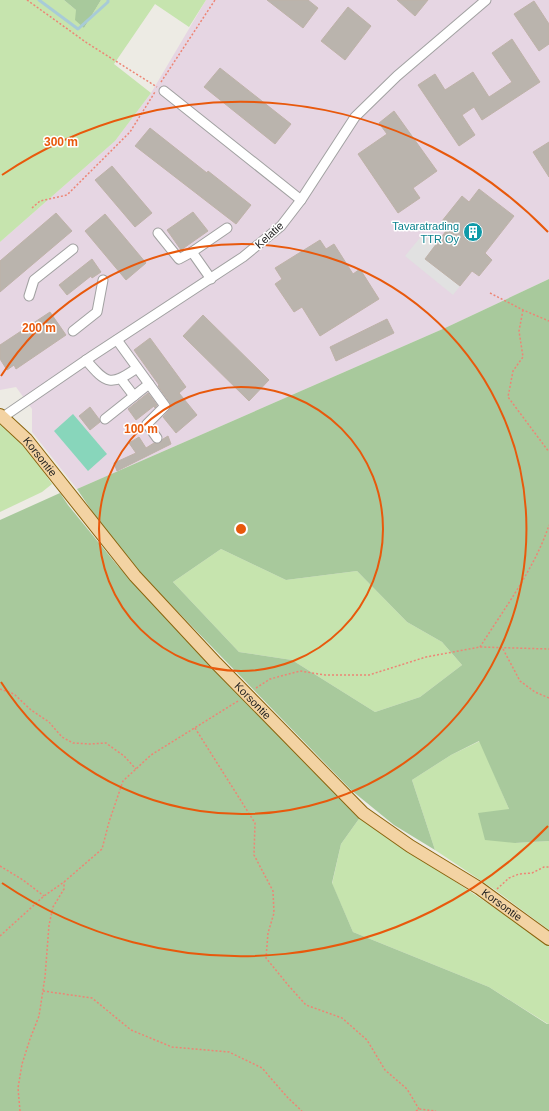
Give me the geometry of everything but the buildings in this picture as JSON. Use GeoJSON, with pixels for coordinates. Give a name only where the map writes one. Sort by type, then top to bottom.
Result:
{"type":"FeatureCollection","features":[{"type":"Feature","properties":{"kind":"main road","name":"Korsontie"},"geometry":{"type":"LineString","coordinates":[[1,416],[27,440],[135,576],[363,813],[410,846],[479,888],[549,939]]}},
{"type":"Feature","properties":{"kind":"street","name":"Kelatie"},"geometry":{"type":"LineString","coordinates":[[1,416],[248,254],[281,226],[301,200],[355,118],[397,76],[486,0]]}},
{"type":"Feature","properties":{"kind":"street"},"geometry":{"type":"LineString","coordinates":[[161,89],[301,200]]}},
{"type":"Feature","properties":{"kind":"street"},"geometry":{"type":"LineString","coordinates":[[158,233],[179,259],[227,228]]}},
{"type":"Feature","properties":{"kind":"street"},"geometry":{"type":"LineString","coordinates":[[29,296],[34,280],[72,250]]}},
{"type":"Feature","properties":{"kind":"street"},"geometry":{"type":"LineString","coordinates":[[192,252],[211,279]]}},
{"type":"Feature","properties":{"kind":"street"},"geometry":{"type":"LineString","coordinates":[[73,331],[97,312],[103,280]]}},
{"type":"Feature","properties":{"kind":"street"},"geometry":{"type":"LineString","coordinates":[[117,340],[165,406],[147,424],[157,438]]}},
{"type":"Feature","properties":{"kind":"street"},"geometry":{"type":"LineString","coordinates":[[86,360],[97,372],[105,378],[113,381],[121,379],[137,368]]}},
{"type":"Feature","properties":{"kind":"street"},"geometry":{"type":"LineString","coordinates":[[121,379],[134,396]]}},
{"type":"Feature","properties":{"kind":"street"},"geometry":{"type":"LineString","coordinates":[[104,419],[149,384]]}},
{"type":"Feature","properties":{"kind":"path"},"geometry":{"type":"LineString","coordinates":[[27,0],[87,43],[161,89]]}},
{"type":"Feature","properties":{"kind":"path"},"geometry":{"type":"LineString","coordinates":[[32,208],[40,201],[67,195],[130,132],[161,89],[215,0]]}},
{"type":"Feature","properties":{"kind":"path"},"geometry":{"type":"LineString","coordinates":[[490,293],[523,310],[549,321]]}},
{"type":"Feature","properties":{"kind":"path"},"geometry":{"type":"LineString","coordinates":[[523,310],[519,331],[523,357],[513,371],[508,397],[549,452]]}},
{"type":"Feature","properties":{"kind":"path"},"geometry":{"type":"LineString","coordinates":[[480,647],[526,574],[546,536],[549,525]]}},
{"type":"Feature","properties":{"kind":"path"},"geometry":{"type":"LineString","coordinates":[[0,936],[44,896],[64,882],[102,849],[109,822],[123,781],[151,755],[240,700],[270,679],[300,671],[325,675],[369,675],[426,657],[480,647],[549,649]]}},
{"type":"Feature","properties":{"kind":"path"},"geometry":{"type":"LineString","coordinates":[[502,648],[520,681],[535,692],[549,698]]}},
{"type":"Feature","properties":{"kind":"path"},"geometry":{"type":"LineString","coordinates":[[0,690],[14,694],[31,710],[49,722],[62,737],[73,743],[106,743],[124,756],[136,769]]}},
{"type":"Feature","properties":{"kind":"path"},"geometry":{"type":"LineString","coordinates":[[195,728],[255,823],[254,855],[273,891],[274,913],[268,933],[266,958],[306,1005],[342,1018],[367,1040],[385,1070],[407,1089],[419,1109]]}},
{"type":"Feature","properties":{"kind":"path"},"geometry":{"type":"LineString","coordinates":[[0,866],[24,880],[44,896]]}},
{"type":"Feature","properties":{"kind":"path"},"geometry":{"type":"LineString","coordinates":[[495,890],[509,878],[519,874],[532,873],[544,867],[549,867]]}},
{"type":"Feature","properties":{"kind":"path"},"geometry":{"type":"LineString","coordinates":[[20,1111],[18,1088],[22,1064],[39,1016],[43,991],[49,925],[54,907],[64,889],[64,882]]}},
{"type":"Feature","properties":{"kind":"path"},"geometry":{"type":"LineString","coordinates":[[43,991],[92,998],[131,1030],[172,1047],[229,1052],[262,1068],[288,1098],[302,1111]]}},
{"type":"Feature","properties":{"kind":"path"},"geometry":{"type":"LineString","coordinates":[[416,1111],[419,1109],[436,1111]]}},
{"type":"Feature","properties":{"kind":"shaded area"},"geometry":{"type":"Polygon","coordinates":[[[206,0],[549,0],[549,279],[445,328],[77,489],[32,432],[32,409],[16,387],[0,390],[0,242],[115,141],[151,93],[206,0]]]}},
{"type":"Feature","properties":{"kind":"shaded area"},"geometry":{"type":"Polygon","coordinates":[[[423,234],[436,244],[425,259],[460,286],[453,295],[405,256],[423,234]]]}},
{"type":"Feature","properties":{"kind":"green space"},"geometry":{"type":"Polygon","coordinates":[[[0,0],[64,0],[76,10],[84,28],[101,0],[206,0],[189,27],[155,4],[114,64],[151,93],[115,141],[0,242],[0,0]]]}},
{"type":"Feature","properties":{"kind":"green space"},"geometry":{"type":"Polygon","coordinates":[[[64,0],[101,0],[84,28],[75,20],[76,10],[64,0]]]}},
{"type":"Feature","properties":{"kind":"green space"},"geometry":{"type":"Polygon","coordinates":[[[549,279],[549,841],[515,843],[485,840],[478,813],[509,809],[479,741],[451,755],[412,780],[435,850],[394,825],[351,790],[143,576],[105,530],[77,489],[445,328],[549,279]],[[221,549],[173,582],[239,652],[292,660],[375,712],[420,697],[462,665],[442,642],[407,622],[357,571],[286,580],[221,549]]]}},
{"type":"Feature","properties":{"kind":"green space"},"geometry":{"type":"Polygon","coordinates":[[[73,414],[107,454],[88,471],[54,431],[73,414]]]}},
{"type":"Feature","properties":{"kind":"green space"},"geometry":{"type":"Polygon","coordinates":[[[0,421],[33,457],[52,484],[42,492],[0,512],[0,421]]]}},
{"type":"Feature","properties":{"kind":"green space"},"geometry":{"type":"Polygon","coordinates":[[[60,493],[117,565],[245,699],[361,816],[341,844],[332,883],[353,932],[489,987],[549,1024],[549,1111],[0,1111],[0,520],[60,493]]]}},
{"type":"Feature","properties":{"kind":"green space"},"geometry":{"type":"Polygon","coordinates":[[[221,549],[286,580],[357,571],[407,622],[442,642],[462,665],[420,697],[375,712],[292,660],[239,652],[173,582],[221,549]]]}},
{"type":"Feature","properties":{"kind":"green space"},"geometry":{"type":"Polygon","coordinates":[[[480,741],[509,809],[515,843],[549,841],[549,930],[495,890],[435,850],[412,780],[451,755],[480,741]]]}},
{"type":"Feature","properties":{"kind":"green space"},"geometry":{"type":"Polygon","coordinates":[[[361,816],[549,946],[549,1024],[489,987],[353,932],[332,884],[341,844],[361,816]]]}},
{"type":"Feature","properties":{"kind":"waterway"},"geometry":{"type":"LineString","coordinates":[[39,0],[78,29],[108,2],[108,0]]}},
{"type":"Feature","properties":{"kind":"place","name":"Tavaratrading TTR Oy"},"geometry":{"type":"Point","coordinates":[473,232]}}]}
